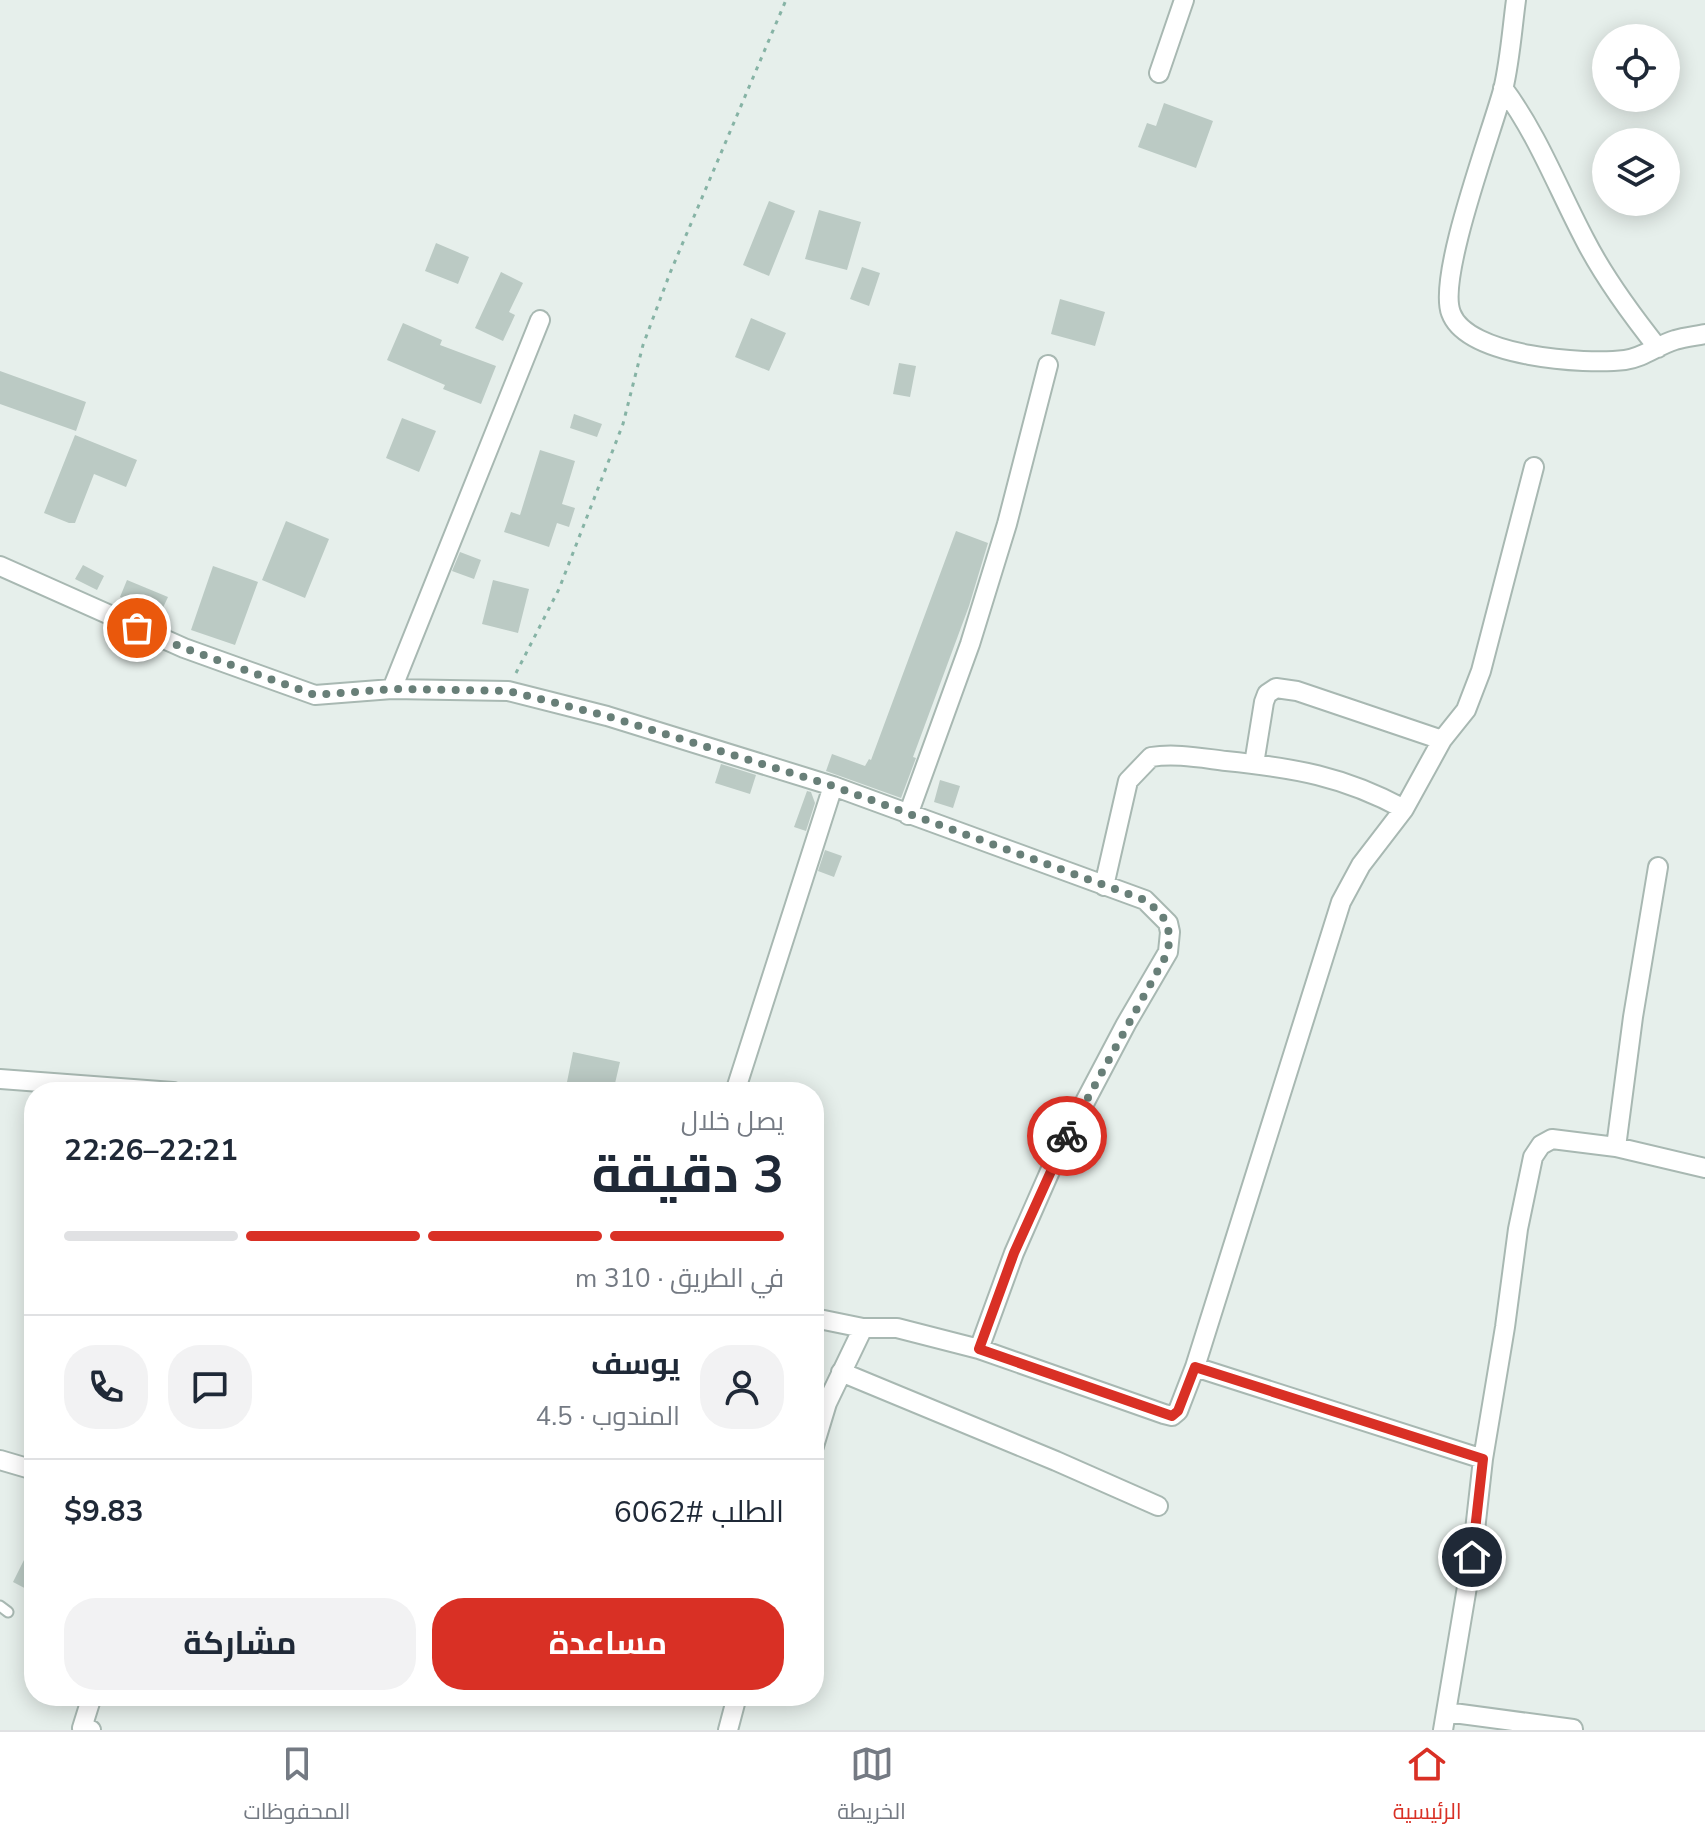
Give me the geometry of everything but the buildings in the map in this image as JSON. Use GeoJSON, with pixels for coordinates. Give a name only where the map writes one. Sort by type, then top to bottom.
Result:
{"type":"FeatureCollection","features":[{"type":"Feature","properties":{"kind":"street"},"geometry":{"type":"LineString","coordinates":[[1159,73],[1184,0]]}},
{"type":"Feature","properties":{"kind":"street"},"geometry":{"type":"LineString","coordinates":[[1516,0],[1503,88],[1452,263],[1448,298],[1450,313],[1459,328],[1475,339],[1554,359],[1628,360],[1675,340],[1705,334]]}},
{"type":"Feature","properties":{"kind":"street"},"geometry":{"type":"LineString","coordinates":[[1503,88],[1544,152],[1601,269],[1624,305],[1658,348]]}},
{"type":"Feature","properties":{"kind":"street"},"geometry":{"type":"LineString","coordinates":[[392,689],[540,320]]}},
{"type":"Feature","properties":{"kind":"street"},"geometry":{"type":"LineString","coordinates":[[908,815],[974,629],[1007,524],[1048,365]]}},
{"type":"Feature","properties":{"kind":"street"},"geometry":{"type":"LineString","coordinates":[[824,1320],[863,1328],[897,1328],[979,1349],[1172,1416],[1178,1411],[1195,1367],[1341,902],[1361,865],[1404,809],[1442,740],[1466,710],[1481,671],[1534,467]]}},
{"type":"Feature","properties":{"kind":"street"},"geometry":{"type":"LineString","coordinates":[[0,566],[184,648],[315,695],[392,689],[508,691],[607,716],[833,786],[1145,900],[1168,923],[1168,952],[1058,1153],[1014,1253],[979,1349]]}},
{"type":"Feature","properties":{"kind":"street"},"geometry":{"type":"LineString","coordinates":[[1254,764],[1264,702],[1267,694],[1276,688],[1297,691],[1442,740]]}},
{"type":"Feature","properties":{"kind":"street"},"geometry":{"type":"LineString","coordinates":[[1104,886],[1128,781],[1151,757],[1298,769],[1370,791],[1404,809]]}},
{"type":"Feature","properties":{"kind":"street"},"geometry":{"type":"LineString","coordinates":[[738,1082],[833,786]]}},
{"type":"Feature","properties":{"kind":"street"},"geometry":{"type":"LineString","coordinates":[[1616,1147],[1633,1017],[1658,867]]}},
{"type":"Feature","properties":{"kind":"street"},"geometry":{"type":"LineString","coordinates":[[0,1079],[40,1082]]}},
{"type":"Feature","properties":{"kind":"street"},"geometry":{"type":"LineString","coordinates":[[1573,1729],[1445,1721],[1472,1557],[1483,1459],[1518,1229],[1533,1157],[1541,1145],[1552,1139],[1616,1147],[1705,1168]]}},
{"type":"Feature","properties":{"kind":"street"},"geometry":{"type":"LineString","coordinates":[[824,1413],[863,1328]]}},
{"type":"Feature","properties":{"kind":"street"},"geometry":{"type":"LineString","coordinates":[[1195,1367],[1483,1459]]}},
{"type":"Feature","properties":{"kind":"street"},"geometry":{"type":"LineString","coordinates":[[841,1372],[1158,1506]]}},
{"type":"Feature","properties":{"kind":"street"},"geometry":{"type":"LineString","coordinates":[[0,1460],[24,1467]]}},
{"type":"Feature","properties":{"kind":"street"},"geometry":{"type":"LineString","coordinates":[[84,1729],[87,1706]]}},
{"type":"Feature","properties":{"kind":"street"},"geometry":{"type":"LineString","coordinates":[[728,1730],[734,1706]]}},
{"type":"Feature","properties":{"kind":"path"},"geometry":{"type":"LineString","coordinates":[[508,691],[559,589],[623,424],[643,345],[662,295],[786,0]]}},
{"type":"Feature","properties":{"kind":"way so far"},"geometry":{"type":"LineString","coordinates":[[137,628],[315,695],[392,689],[508,691],[607,716],[833,786],[1145,900],[1168,923],[1168,952],[1067,1136]]}},
{"type":"Feature","properties":{"kind":"route"},"geometry":{"type":"LineString","coordinates":[[1067,1136],[1014,1253],[979,1349],[1172,1416],[1178,1411],[1195,1367],[1483,1459],[1472,1557]]}}]}
